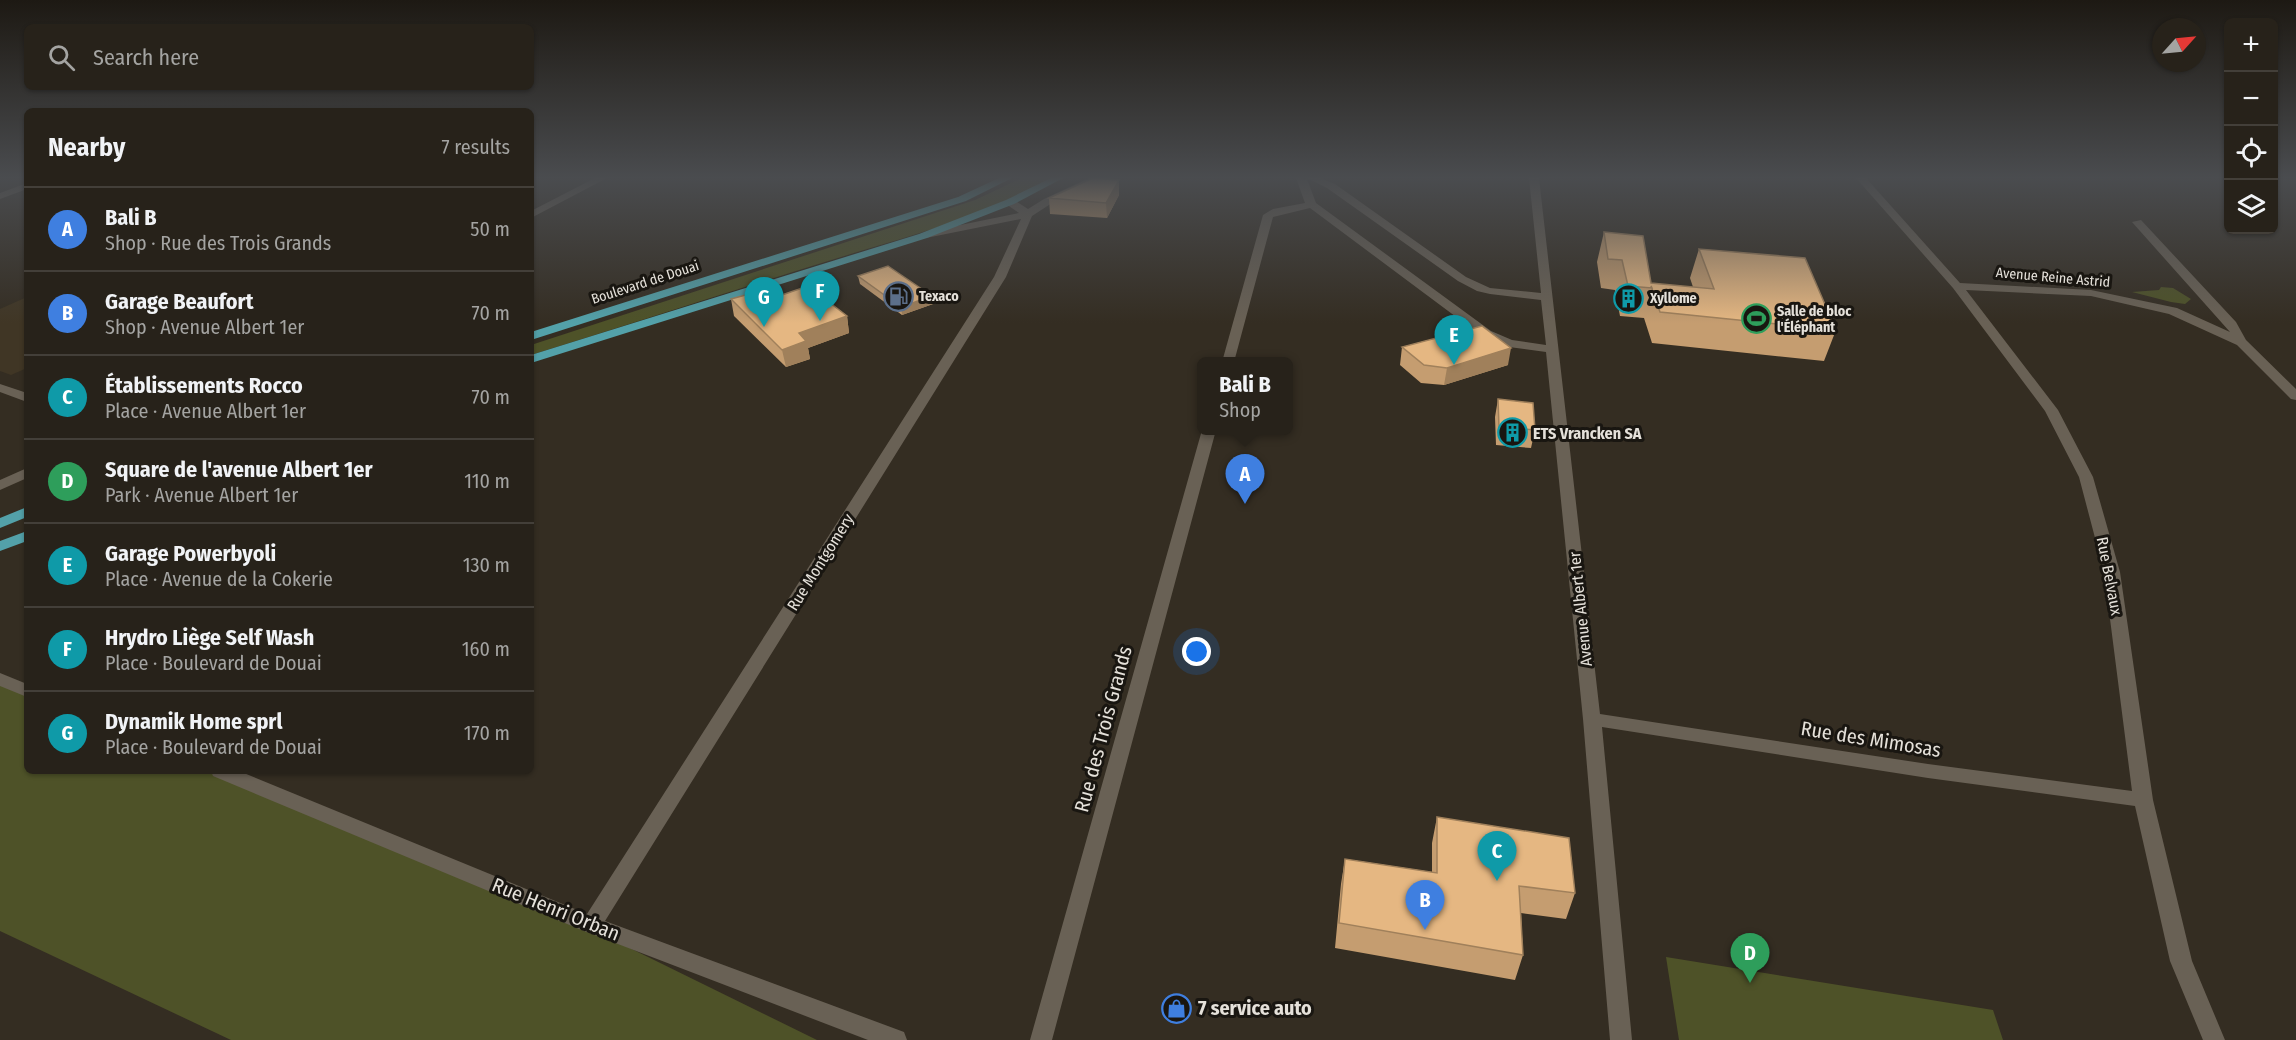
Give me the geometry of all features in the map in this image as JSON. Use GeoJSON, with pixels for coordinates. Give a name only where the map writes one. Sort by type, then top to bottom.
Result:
{"type":"FeatureCollection","features":[{"type":"Feature","properties":{"kind":"main road","name":"Boulevard de Douai"},"geometry":{"type":"LineString","coordinates":[[534,335],[875,227]]}},
{"type":"Feature","properties":{"kind":"main road"},"geometry":{"type":"LineString","coordinates":[[534,358],[947,227]]}},
{"type":"Feature","properties":{"kind":"main road"},"geometry":{"type":"LineString","coordinates":[[0,523],[24,513]]}},
{"type":"Feature","properties":{"kind":"main road"},"geometry":{"type":"LineString","coordinates":[[0,546],[24,537]]}},
{"type":"Feature","properties":{"kind":"street"},"geometry":{"type":"LineString","coordinates":[[923,236],[968,227]]}},
{"type":"Feature","properties":{"kind":"street","name":"Rue Montgomery"},"geometry":{"type":"LineString","coordinates":[[591,924],[1000,277],[1022,227]]}},
{"type":"Feature","properties":{"kind":"street"},"geometry":{"type":"LineString","coordinates":[[1229,357],[1265,227]]}},
{"type":"Feature","properties":{"kind":"street"},"geometry":{"type":"LineString","coordinates":[[1341,227],[1487,334],[1509,343],[1551,349]]}},
{"type":"Feature","properties":{"kind":"street"},"geometry":{"type":"LineString","coordinates":[[1389,227],[1462,279],[1481,289],[1547,297]]}},
{"type":"Feature","properties":{"kind":"street","name":"Avenue Albert 1er"},"geometry":{"type":"LineString","coordinates":[[1539,227],[1592,719],[1621,1040]]}},
{"type":"Feature","properties":{"kind":"street","name":"Rue Belvaux"},"geometry":{"type":"LineString","coordinates":[[1904,227],[1957,286],[2051,410],[2086,477],[2112,572],[2143,800],[2181,961],[2214,1040]]}},
{"type":"Feature","properties":{"kind":"street"},"geometry":{"type":"LineString","coordinates":[[2142,227],[2232,326],[2241,342]]}},
{"type":"Feature","properties":{"kind":"street","name":"Avenue Reine Astrid"},"geometry":{"type":"LineString","coordinates":[[1957,286],[2091,293],[2174,311],[2241,342],[2296,396]]}},
{"type":"Feature","properties":{"kind":"street"},"geometry":{"type":"LineString","coordinates":[[2174,311],[2197,309],[2209,302]]}},
{"type":"Feature","properties":{"kind":"street"},"geometry":{"type":"LineString","coordinates":[[0,388],[24,397]]}},
{"type":"Feature","properties":{"kind":"street","name":"Rue des Trois Grands"},"geometry":{"type":"LineString","coordinates":[[1041,1040],[1208,435]]}},
{"type":"Feature","properties":{"kind":"street"},"geometry":{"type":"LineString","coordinates":[[0,486],[24,474]]}},
{"type":"Feature","properties":{"kind":"street"},"geometry":{"type":"LineString","coordinates":[[0,680],[24,690]]}},
{"type":"Feature","properties":{"kind":"street","name":"Rue des Mimosas"},"geometry":{"type":"LineString","coordinates":[[1592,719],[1928,771],[2143,800]]}},
{"type":"Feature","properties":{"kind":"street","name":"Rue Henri Orban"},"geometry":{"type":"LineString","coordinates":[[227,774],[591,924],[896,1040]]}},
{"type":"Feature","properties":{"kind":"shaded area"},"geometry":{"type":"Polygon","coordinates":[[[24,298],[24,369],[11,375],[0,371],[0,309],[24,298]]]}},
{"type":"Feature","properties":{"kind":"green space"},"geometry":{"type":"Polygon","coordinates":[[[894,227],[940,227],[534,354],[534,344],[894,227]]]}},
{"type":"Feature","properties":{"kind":"green space"},"geometry":{"type":"Polygon","coordinates":[[[2161,287],[2173,288],[2191,299],[2185,304],[2132,292],[2159,290],[2161,287]]]}},
{"type":"Feature","properties":{"kind":"green space"},"geometry":{"type":"Polygon","coordinates":[[[0,683],[24,693],[24,774],[219,774],[589,928],[817,1040],[231,1040],[0,931],[0,683]]]}},
{"type":"Feature","properties":{"kind":"green space"},"geometry":{"type":"Polygon","coordinates":[[[1666,957],[1993,1010],[2003,1040],[1679,1040],[1666,957]]]}},
{"type":"Feature","properties":{"kind":"building"},"geometry":{"type":"Polygon","coordinates":[[[1604,232],[1643,236],[1651,283],[1714,289],[1699,249],[1805,258],[1836,330],[1660,312],[1652,288],[1628,286],[1622,260],[1608,259],[1604,232]]]}},
{"type":"Feature","properties":{"kind":"building","name":"Texaco"},"geometry":{"type":"Polygon","coordinates":[[[888,266],[932,296],[901,307],[858,276],[888,266]]]}},
{"type":"Feature","properties":{"kind":"building"},"geometry":{"type":"Polygon","coordinates":[[[808,286],[847,316],[799,333],[806,341],[782,350],[731,299],[764,290],[770,299],[808,286]]]}},
{"type":"Feature","properties":{"kind":"building"},"geometry":{"type":"Polygon","coordinates":[[[1482,326],[1511,348],[1447,368],[1424,365],[1402,347],[1482,326]]]}},
{"type":"Feature","properties":{"kind":"building"},"geometry":{"type":"Polygon","coordinates":[[[1498,399],[1533,403],[1535,430],[1499,427],[1498,399]]]}},
{"type":"Feature","properties":{"kind":"building"},"geometry":{"type":"Polygon","coordinates":[[[1437,817],[1569,838],[1575,893],[1519,886],[1523,955],[1339,923],[1345,859],[1437,873],[1437,817]]]}},
{"type":"Feature","properties":{"kind":"place","name":"Texaco"},"geometry":{"type":"Point","coordinates":[898,296]}},
{"type":"Feature","properties":{"kind":"place","name":"Xyllome"},"geometry":{"type":"Point","coordinates":[1629,298]}},
{"type":"Feature","properties":{"kind":"place","name":"Salle de bloc l'Éléphant"},"geometry":{"type":"Point","coordinates":[1756,319]}},
{"type":"Feature","properties":{"kind":"place","name":"Hrydro Liège Self Wash"},"geometry":{"type":"Point","coordinates":[820,321]}},
{"type":"Feature","properties":{"kind":"place","name":"Dynamik Home sprl"},"geometry":{"type":"Point","coordinates":[764,327]}},
{"type":"Feature","properties":{"kind":"place","name":"Garage Powerbyoli"},"geometry":{"type":"Point","coordinates":[1454,365]}},
{"type":"Feature","properties":{"kind":"place","name":"ETS Vrancken SA"},"geometry":{"type":"Point","coordinates":[1512,433]}},
{"type":"Feature","properties":{"kind":"place","name":"Bali B"},"geometry":{"type":"Point","coordinates":[1245,504]}},
{"type":"Feature","properties":{"kind":"place","name":"Établissements Rocco"},"geometry":{"type":"Point","coordinates":[1497,881]}},
{"type":"Feature","properties":{"kind":"place","name":"Garage Beaufort"},"geometry":{"type":"Point","coordinates":[1425,930]}},
{"type":"Feature","properties":{"kind":"place","name":"Square de l'avenue Albert 1er"},"geometry":{"type":"Point","coordinates":[1750,983]}},
{"type":"Feature","properties":{"kind":"place","name":"7 service auto"},"geometry":{"type":"Point","coordinates":[1177,1008]}}]}
